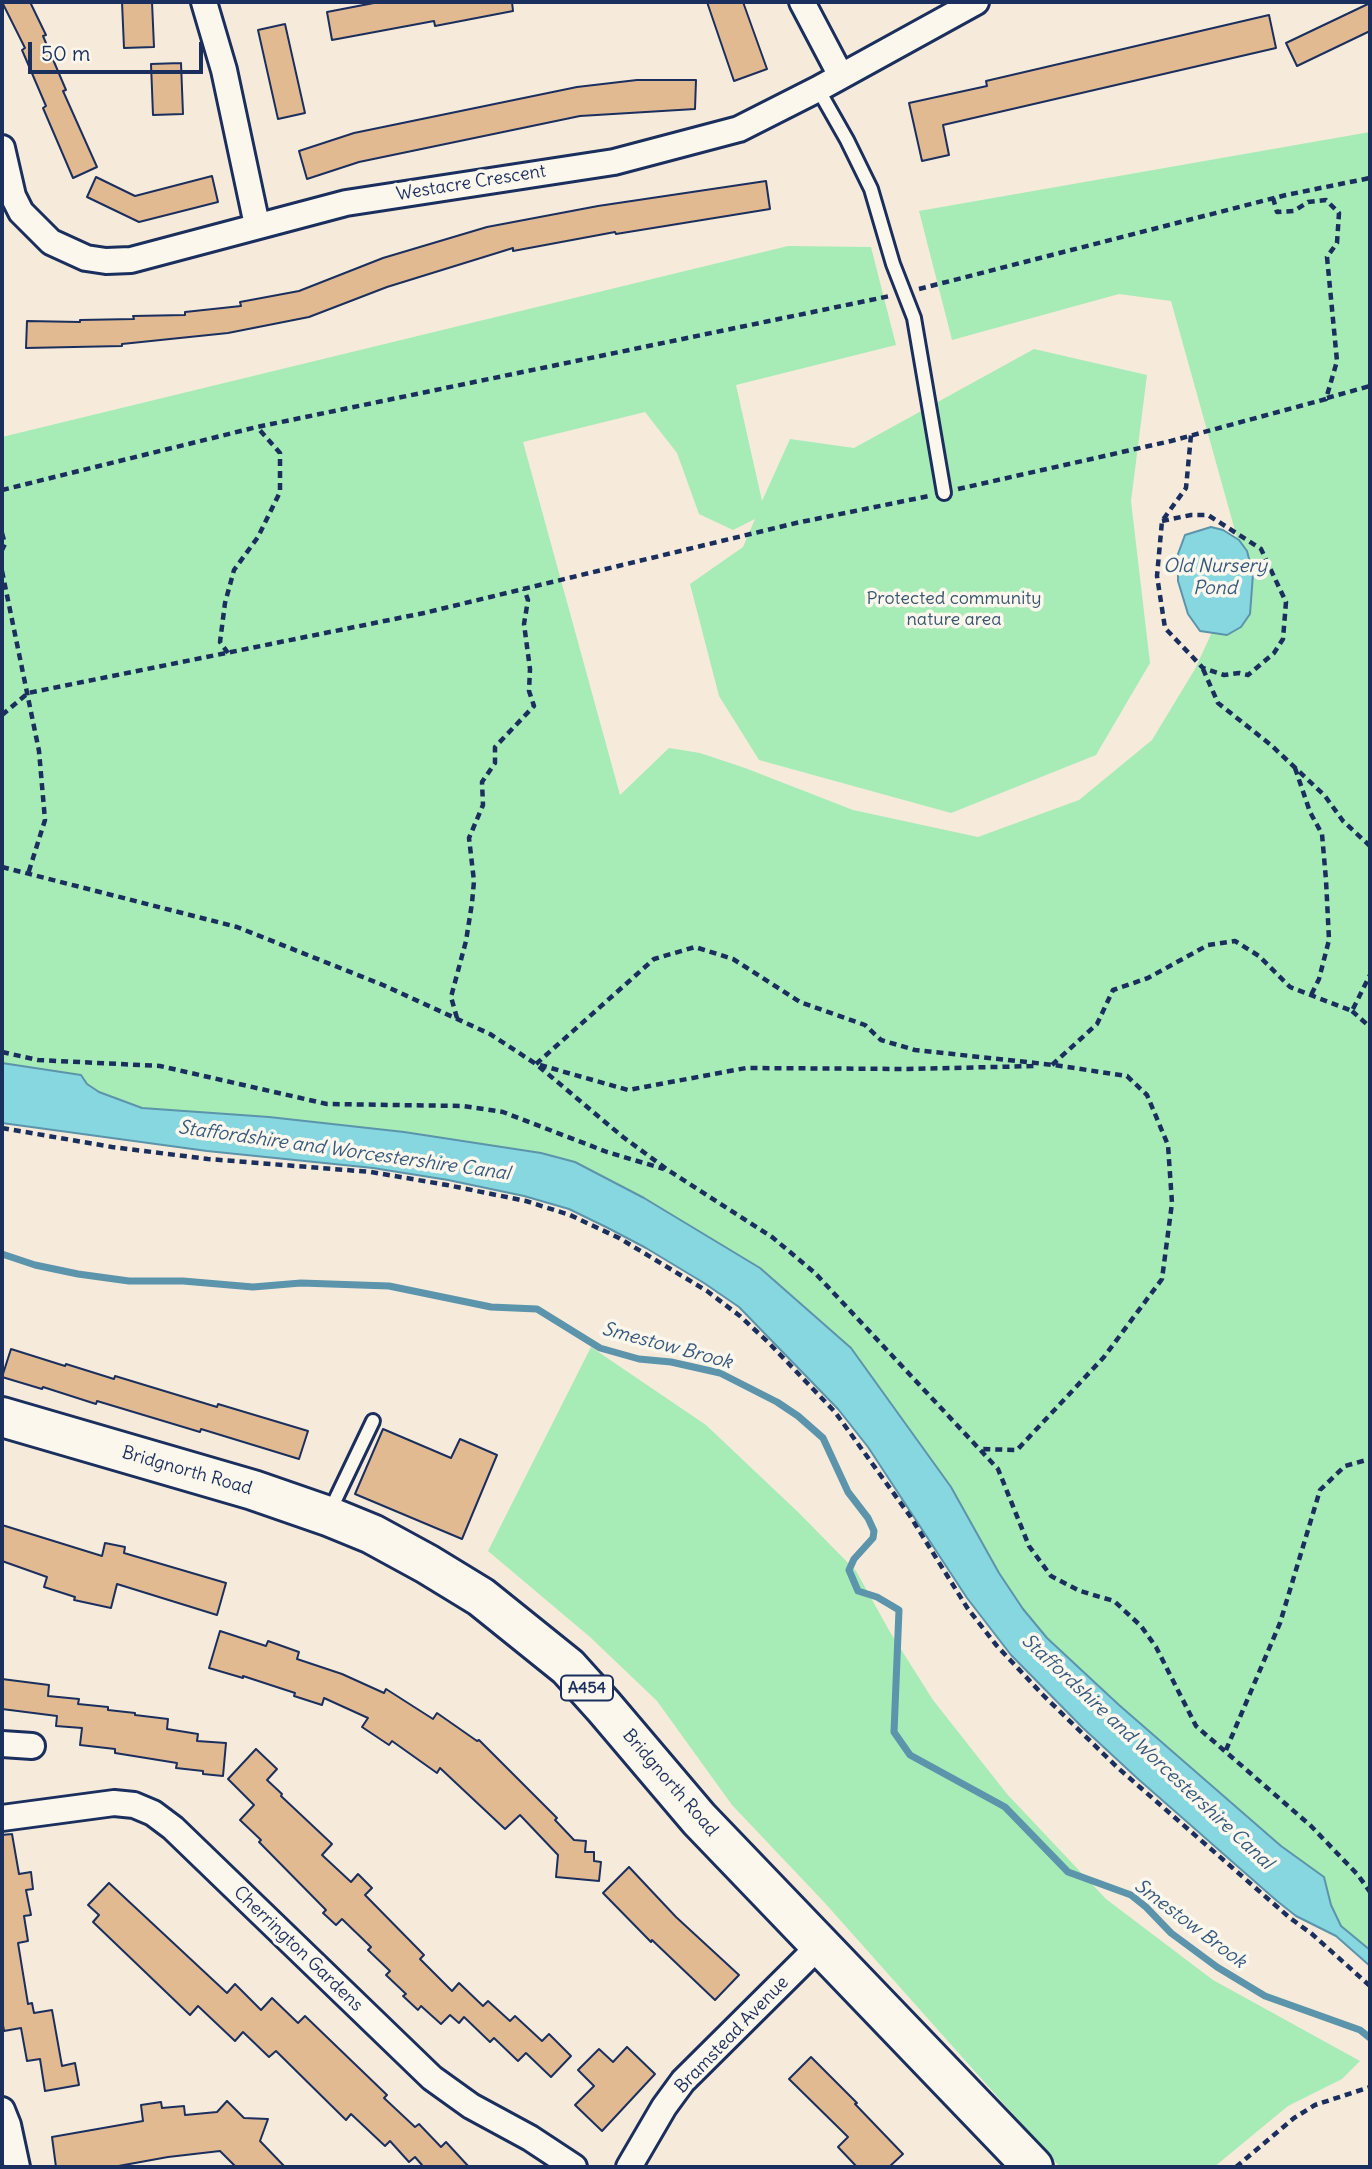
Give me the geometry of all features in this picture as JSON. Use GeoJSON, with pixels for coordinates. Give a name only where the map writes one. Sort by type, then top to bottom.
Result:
{"type":"FeatureCollection","features":[{"type":"Feature","properties":{"kind":"highway","name":"Bridgnorth Road"},"geometry":{"type":"LineString","coordinates":[[2,1417],[253,1490],[328,1516],[372,1534],[427,1563],[481,1597],[568,1668],[699,1819],[1033,2167]]}},
{"type":"Feature","properties":{"kind":"street"},"geometry":{"type":"LineString","coordinates":[[802,2],[841,76]]}},
{"type":"Feature","properties":{"kind":"street","name":"Westacre Crescent"},"geometry":{"type":"LineString","coordinates":[[2,148],[13,196],[21,212],[51,242],[86,258],[131,260],[346,203],[614,162],[739,129],[976,2]]}},
{"type":"Feature","properties":{"kind":"street"},"geometry":{"type":"LineString","coordinates":[[207,3],[257,225]]}},
{"type":"Feature","properties":{"kind":"street"},"geometry":{"type":"LineString","coordinates":[[2,1744],[32,1746]]}},
{"type":"Feature","properties":{"kind":"street","name":"Cherrington Gardens"},"geometry":{"type":"LineString","coordinates":[[2,1818],[114,1803],[134,1805],[153,1813],[173,1828],[432,2078],[471,2106],[530,2138],[574,2167]]}},
{"type":"Feature","properties":{"kind":"street","name":"Bramstead Avenue"},"geometry":{"type":"LineString","coordinates":[[629,2167],[664,2107],[683,2081],[821,1944]]}},
{"type":"Feature","properties":{"kind":"street"},"geometry":{"type":"LineString","coordinates":[[2,2110],[18,2167]]}},
{"type":"Feature","properties":{"kind":"lane"},"geometry":{"type":"LineString","coordinates":[[818,89],[871,189],[914,318],[944,492]]}},
{"type":"Feature","properties":{"kind":"lane"},"geometry":{"type":"LineString","coordinates":[[328,1516],[373,1421]]}},
{"type":"Feature","properties":{"kind":"path"},"geometry":{"type":"LineString","coordinates":[[2,490],[257,428],[904,293],[1272,198],[1370,178]]}},
{"type":"Feature","properties":{"kind":"path"},"geometry":{"type":"LineString","coordinates":[[1272,198],[1277,212],[1294,211],[1308,202],[1326,200],[1339,213],[1338,243],[1327,257],[1336,361],[1326,399]]}},
{"type":"Feature","properties":{"kind":"path"},"geometry":{"type":"LineString","coordinates":[[2,715],[28,693],[424,613],[796,523],[1191,435],[1370,386]]}},
{"type":"Feature","properties":{"kind":"path"},"geometry":{"type":"LineString","coordinates":[[228,653],[220,642],[225,603],[234,570],[258,537],[280,492],[280,453],[257,428]]}},
{"type":"Feature","properties":{"kind":"path"},"geometry":{"type":"LineString","coordinates":[[1191,435],[1186,488],[1162,521],[1157,576],[1165,628],[1203,668],[1217,703],[1294,767],[1325,796],[1343,821],[1370,846]]}},
{"type":"Feature","properties":{"kind":"path"},"geometry":{"type":"LineString","coordinates":[[1162,521],[1191,515],[1208,515],[1236,532],[1261,549],[1286,602],[1283,639],[1273,653],[1248,675],[1224,675],[1203,668]]}},
{"type":"Feature","properties":{"kind":"path"},"geometry":{"type":"LineString","coordinates":[[2,533],[5,544],[2,550]]}},
{"type":"Feature","properties":{"kind":"path"},"geometry":{"type":"LineString","coordinates":[[2,571],[39,751],[45,820],[28,874]]}},
{"type":"Feature","properties":{"kind":"path"},"geometry":{"type":"LineString","coordinates":[[457,1019],[451,997],[466,940],[472,903],[474,881],[469,838],[483,805],[482,782],[495,763],[495,747],[534,706],[529,691],[530,669],[524,624],[528,600],[524,589]]}},
{"type":"Feature","properties":{"kind":"path"},"geometry":{"type":"LineString","coordinates":[[1294,767],[1310,811],[1322,834],[1326,880],[1329,940],[1319,979],[1311,996]]}},
{"type":"Feature","properties":{"kind":"path"},"geometry":{"type":"LineString","coordinates":[[2,867],[237,927],[383,985],[490,1034],[536,1064],[623,1137],[668,1170],[772,1237],[815,1273],[998,1469],[1029,1546],[1051,1576],[1080,1591],[1114,1601],[1141,1626],[1156,1647],[1196,1726],[1311,1826],[1358,1875],[1370,1892]]}},
{"type":"Feature","properties":{"kind":"path"},"geometry":{"type":"LineString","coordinates":[[536,1064],[628,1090],[746,1068],[908,1069],[1054,1065],[1097,1024],[1113,990],[1147,978],[1208,945],[1235,941],[1259,956],[1290,987],[1352,1011],[1370,1027]]}},
{"type":"Feature","properties":{"kind":"path"},"geometry":{"type":"LineString","coordinates":[[536,1064],[654,959],[695,947],[733,959],[800,1002],[865,1025],[881,1040],[915,1050],[1127,1076],[1147,1095],[1168,1145],[1172,1203],[1162,1279],[1104,1357],[1017,1450],[978,1449]]}},
{"type":"Feature","properties":{"kind":"path"},"geometry":{"type":"LineString","coordinates":[[1352,1011],[1370,975]]}},
{"type":"Feature","properties":{"kind":"path"},"geometry":{"type":"LineString","coordinates":[[2,1052],[38,1060],[160,1066],[327,1104],[463,1106],[503,1112],[607,1152],[668,1170]]}},
{"type":"Feature","properties":{"kind":"path"},"geometry":{"type":"LineString","coordinates":[[2,1128],[112,1147],[208,1159],[371,1172],[526,1201],[570,1215],[619,1238],[707,1291],[769,1343],[835,1412],[910,1516],[968,1609],[997,1646],[1043,1695],[1118,1768],[1370,1986]]}},
{"type":"Feature","properties":{"kind":"path"},"geometry":{"type":"LineString","coordinates":[[1226,1751],[1280,1623],[1320,1490],[1346,1466],[1370,1459]]}},
{"type":"Feature","properties":{"kind":"path"},"geometry":{"type":"LineString","coordinates":[[1236,2167],[1294,2118],[1315,2105],[1370,2087]]}},
{"type":"Feature","properties":{"kind":"green space","name":"Protected community nature area"},"geometry":{"type":"Polygon","coordinates":[[[1370,132],[1370,1950],[1341,1926],[1331,1905],[1324,1877],[1281,1846],[1119,1705],[1047,1638],[999,1573],[951,1487],[851,1348],[760,1268],[644,1198],[575,1162],[541,1153],[404,1132],[269,1117],[142,1108],[99,1092],[87,1084],[81,1075],[2,1063],[2,437],[788,246],[871,247],[896,345],[736,385],[762,501],[790,439],[854,448],[1034,349],[1147,375],[1131,501],[1150,663],[1096,755],[951,813],[759,760],[719,696],[690,584],[743,547],[755,519],[733,530],[699,514],[677,453],[645,412],[523,442],[620,795],[669,748],[700,753],[745,768],[853,810],[978,837],[1079,800],[1152,740],[1195,669],[1244,563],[1171,301],[1119,294],[952,340],[919,211],[1370,132]]]}},
{"type":"Feature","properties":{"kind":"green space"},"geometry":{"type":"Polygon","coordinates":[[[591,1347],[706,1425],[856,1571],[933,1700],[1007,1794],[1106,1899],[1213,1980],[1360,2061],[1342,2079],[1288,2106],[1214,2167],[1060,2167],[824,1902],[732,1805],[657,1701],[590,1637],[488,1551],[591,1347]]]}},
{"type":"Feature","properties":{"kind":"water","name":"Old Nursery Pond"},"geometry":{"type":"Polygon","coordinates":[[[1211,527],[1223,530],[1239,540],[1247,551],[1253,574],[1250,614],[1241,627],[1227,635],[1200,631],[1188,614],[1178,581],[1178,554],[1185,535],[1211,527]]]}},
{"type":"Feature","properties":{"kind":"water","name":"Staffordshire and Worcestershire Canal"},"geometry":{"type":"Polygon","coordinates":[[[2,1063],[81,1075],[87,1084],[99,1092],[142,1108],[269,1117],[404,1132],[541,1153],[575,1162],[644,1198],[760,1268],[851,1348],[951,1487],[999,1573],[1047,1638],[1119,1705],[1281,1846],[1324,1877],[1331,1905],[1341,1926],[1370,1950],[1370,1966],[1336,1936],[1296,1916],[1277,1901],[1137,1778],[1011,1655],[967,1598],[868,1447],[838,1409],[739,1307],[704,1283],[646,1248],[569,1209],[524,1196],[373,1168],[207,1151],[2,1123],[2,1063]]]}},
{"type":"Feature","properties":{"kind":"building"},"geometry":{"type":"Polygon","coordinates":[[[2,2],[30,2],[46,35],[43,36],[66,90],[63,91],[97,167],[73,178],[43,108],[46,106],[22,50],[25,48],[2,2]]]}},
{"type":"Feature","properties":{"kind":"building"},"geometry":{"type":"Polygon","coordinates":[[[122,2],[152,2],[154,47],[124,48],[122,2]]]}},
{"type":"Feature","properties":{"kind":"building"},"geometry":{"type":"Polygon","coordinates":[[[379,2],[512,2],[513,11],[435,26],[434,21],[332,40],[327,12],[379,2]]]}},
{"type":"Feature","properties":{"kind":"building"},"geometry":{"type":"Polygon","coordinates":[[[707,2],[743,2],[767,69],[734,81],[707,2]]]}},
{"type":"Feature","properties":{"kind":"building"},"geometry":{"type":"Polygon","coordinates":[[[1370,3],[1370,31],[1297,66],[1286,43],[1370,3]]]}},
{"type":"Feature","properties":{"kind":"building"},"geometry":{"type":"Polygon","coordinates":[[[1269,15],[1276,48],[943,125],[949,155],[922,161],[909,103],[987,86],[986,81],[1269,15]]]}},
{"type":"Feature","properties":{"kind":"building"},"geometry":{"type":"Polygon","coordinates":[[[285,24],[305,113],[278,119],[258,30],[285,24]]]}},
{"type":"Feature","properties":{"kind":"building"},"geometry":{"type":"Polygon","coordinates":[[[181,63],[183,114],[153,115],[151,64],[181,63]]]}},
{"type":"Feature","properties":{"kind":"building"},"geometry":{"type":"Polygon","coordinates":[[[637,80],[696,80],[695,109],[580,116],[359,162],[307,179],[299,151],[354,133],[577,87],[637,80]]]}},
{"type":"Feature","properties":{"kind":"building"},"geometry":{"type":"Polygon","coordinates":[[[212,176],[218,202],[139,222],[87,197],[96,177],[135,196],[212,176]]]}},
{"type":"Feature","properties":{"kind":"building"},"geometry":{"type":"Polygon","coordinates":[[[766,181],[770,209],[616,234],[615,232],[513,251],[513,248],[387,287],[309,317],[228,333],[122,346],[26,348],[27,321],[134,319],[133,316],[185,315],[185,312],[241,306],[240,302],[299,291],[383,258],[487,227],[598,206],[766,181]]]}},
{"type":"Feature","properties":{"kind":"building"},"geometry":{"type":"Polygon","coordinates":[[[11,1349],[308,1431],[299,1459],[201,1429],[200,1432],[97,1401],[96,1404],[2,1377],[11,1349]]]}},
{"type":"Feature","properties":{"kind":"building"},"geometry":{"type":"Polygon","coordinates":[[[383,1429],[451,1458],[460,1439],[497,1455],[462,1539],[355,1494],[383,1429]]]}},
{"type":"Feature","properties":{"kind":"building"},"geometry":{"type":"Polygon","coordinates":[[[2,1525],[102,1556],[105,1543],[125,1547],[124,1553],[226,1583],[217,1615],[117,1584],[111,1608],[74,1600],[75,1597],[44,1587],[47,1577],[2,1561],[2,1525]]]}},
{"type":"Feature","properties":{"kind":"building"},"geometry":{"type":"Polygon","coordinates":[[[220,1631],[266,1646],[268,1641],[299,1652],[297,1659],[342,1674],[384,1693],[386,1689],[433,1719],[437,1713],[479,1740],[557,1818],[555,1820],[574,1840],[586,1841],[585,1852],[594,1852],[594,1861],[601,1862],[599,1881],[556,1877],[558,1855],[520,1815],[505,1829],[440,1768],[437,1773],[392,1741],[389,1745],[362,1727],[368,1718],[324,1698],[322,1705],[294,1696],[295,1693],[209,1668],[220,1631]]]}},
{"type":"Feature","properties":{"kind":"building"},"geometry":{"type":"Polygon","coordinates":[[[2,1679],[49,1685],[48,1696],[79,1699],[78,1704],[168,1719],[167,1729],[198,1734],[197,1741],[226,1743],[223,1776],[176,1768],[177,1763],[115,1753],[115,1749],[80,1745],[82,1728],[56,1726],[57,1716],[2,1709],[2,1679]]]}},
{"type":"Feature","properties":{"kind":"building"},"geometry":{"type":"Polygon","coordinates":[[[256,1749],[277,1769],[267,1780],[332,1844],[322,1855],[351,1882],[358,1874],[372,1888],[365,1895],[424,1955],[420,1959],[452,1991],[459,1983],[483,2006],[488,2001],[510,2021],[515,2016],[542,2041],[549,2034],[571,2056],[551,2077],[526,2053],[518,2061],[494,2038],[490,2042],[464,2017],[459,2023],[450,2015],[441,2024],[421,2006],[418,2010],[386,1975],[390,1971],[368,1950],[371,1947],[342,1919],[336,1925],[323,1913],[326,1910],[259,1842],[261,1840],[240,1820],[254,1805],[228,1779],[256,1749]]]}},
{"type":"Feature","properties":{"kind":"building"},"geometry":{"type":"Polygon","coordinates":[[[12,1834],[19,1874],[31,1872],[33,1889],[26,1890],[31,1915],[24,1916],[28,1941],[18,1943],[28,2004],[32,2003],[34,2013],[52,2010],[62,2066],[75,2063],[79,2085],[45,2091],[40,2059],[27,2061],[21,2028],[4,2031],[2,1835],[12,1834]]]}},
{"type":"Feature","properties":{"kind":"building"},"geometry":{"type":"Polygon","coordinates":[[[629,1867],[676,1917],[739,1975],[715,2000],[652,1940],[651,1942],[603,1893],[629,1867]]]}},
{"type":"Feature","properties":{"kind":"building"},"geometry":{"type":"Polygon","coordinates":[[[109,1883],[227,1993],[235,1984],[261,2010],[272,1998],[298,2023],[305,2016],[387,2095],[384,2098],[415,2127],[419,2124],[441,2147],[446,2142],[469,2167],[419,2167],[422,2165],[415,2157],[409,2162],[390,2141],[385,2146],[351,2114],[346,2120],[276,2051],[269,2057],[243,2032],[235,2041],[198,2006],[190,2015],[93,1922],[99,1915],[88,1905],[109,1883]]]}},
{"type":"Feature","properties":{"kind":"building"},"geometry":{"type":"Polygon","coordinates":[[[627,2047],[655,2074],[602,2131],[575,2105],[594,2086],[578,2070],[599,2049],[613,2062],[627,2047]]]}},
{"type":"Feature","properties":{"kind":"building"},"geometry":{"type":"Polygon","coordinates":[[[811,2057],[903,2154],[889,2167],[857,2167],[838,2147],[848,2137],[789,2079],[811,2057]]]}},
{"type":"Feature","properties":{"kind":"building"},"geometry":{"type":"Polygon","coordinates":[[[227,2101],[244,2118],[268,2119],[260,2141],[285,2167],[236,2167],[220,2151],[113,2167],[56,2167],[52,2137],[143,2121],[141,2105],[161,2102],[162,2108],[184,2106],[185,2115],[217,2112],[227,2101]]]}},
{"type":"Feature","properties":{"kind":"waterway","name":"Smestow Brook"},"geometry":{"type":"LineString","coordinates":[[2,1254],[35,1265],[129,1281],[183,1281],[253,1287],[301,1283],[389,1286],[491,1307],[537,1309],[600,1348],[639,1359],[671,1362],[720,1373],[777,1402],[823,1438],[848,1492],[868,1518],[874,1531],[873,1538],[854,1559],[849,1570],[858,1591],[877,1597],[899,1610],[894,1732],[910,1755],[1005,1807],[1068,1872],[1131,1895],[1171,1933],[1217,1967],[1265,1996],[1360,2030],[1370,2038]]}}]}
